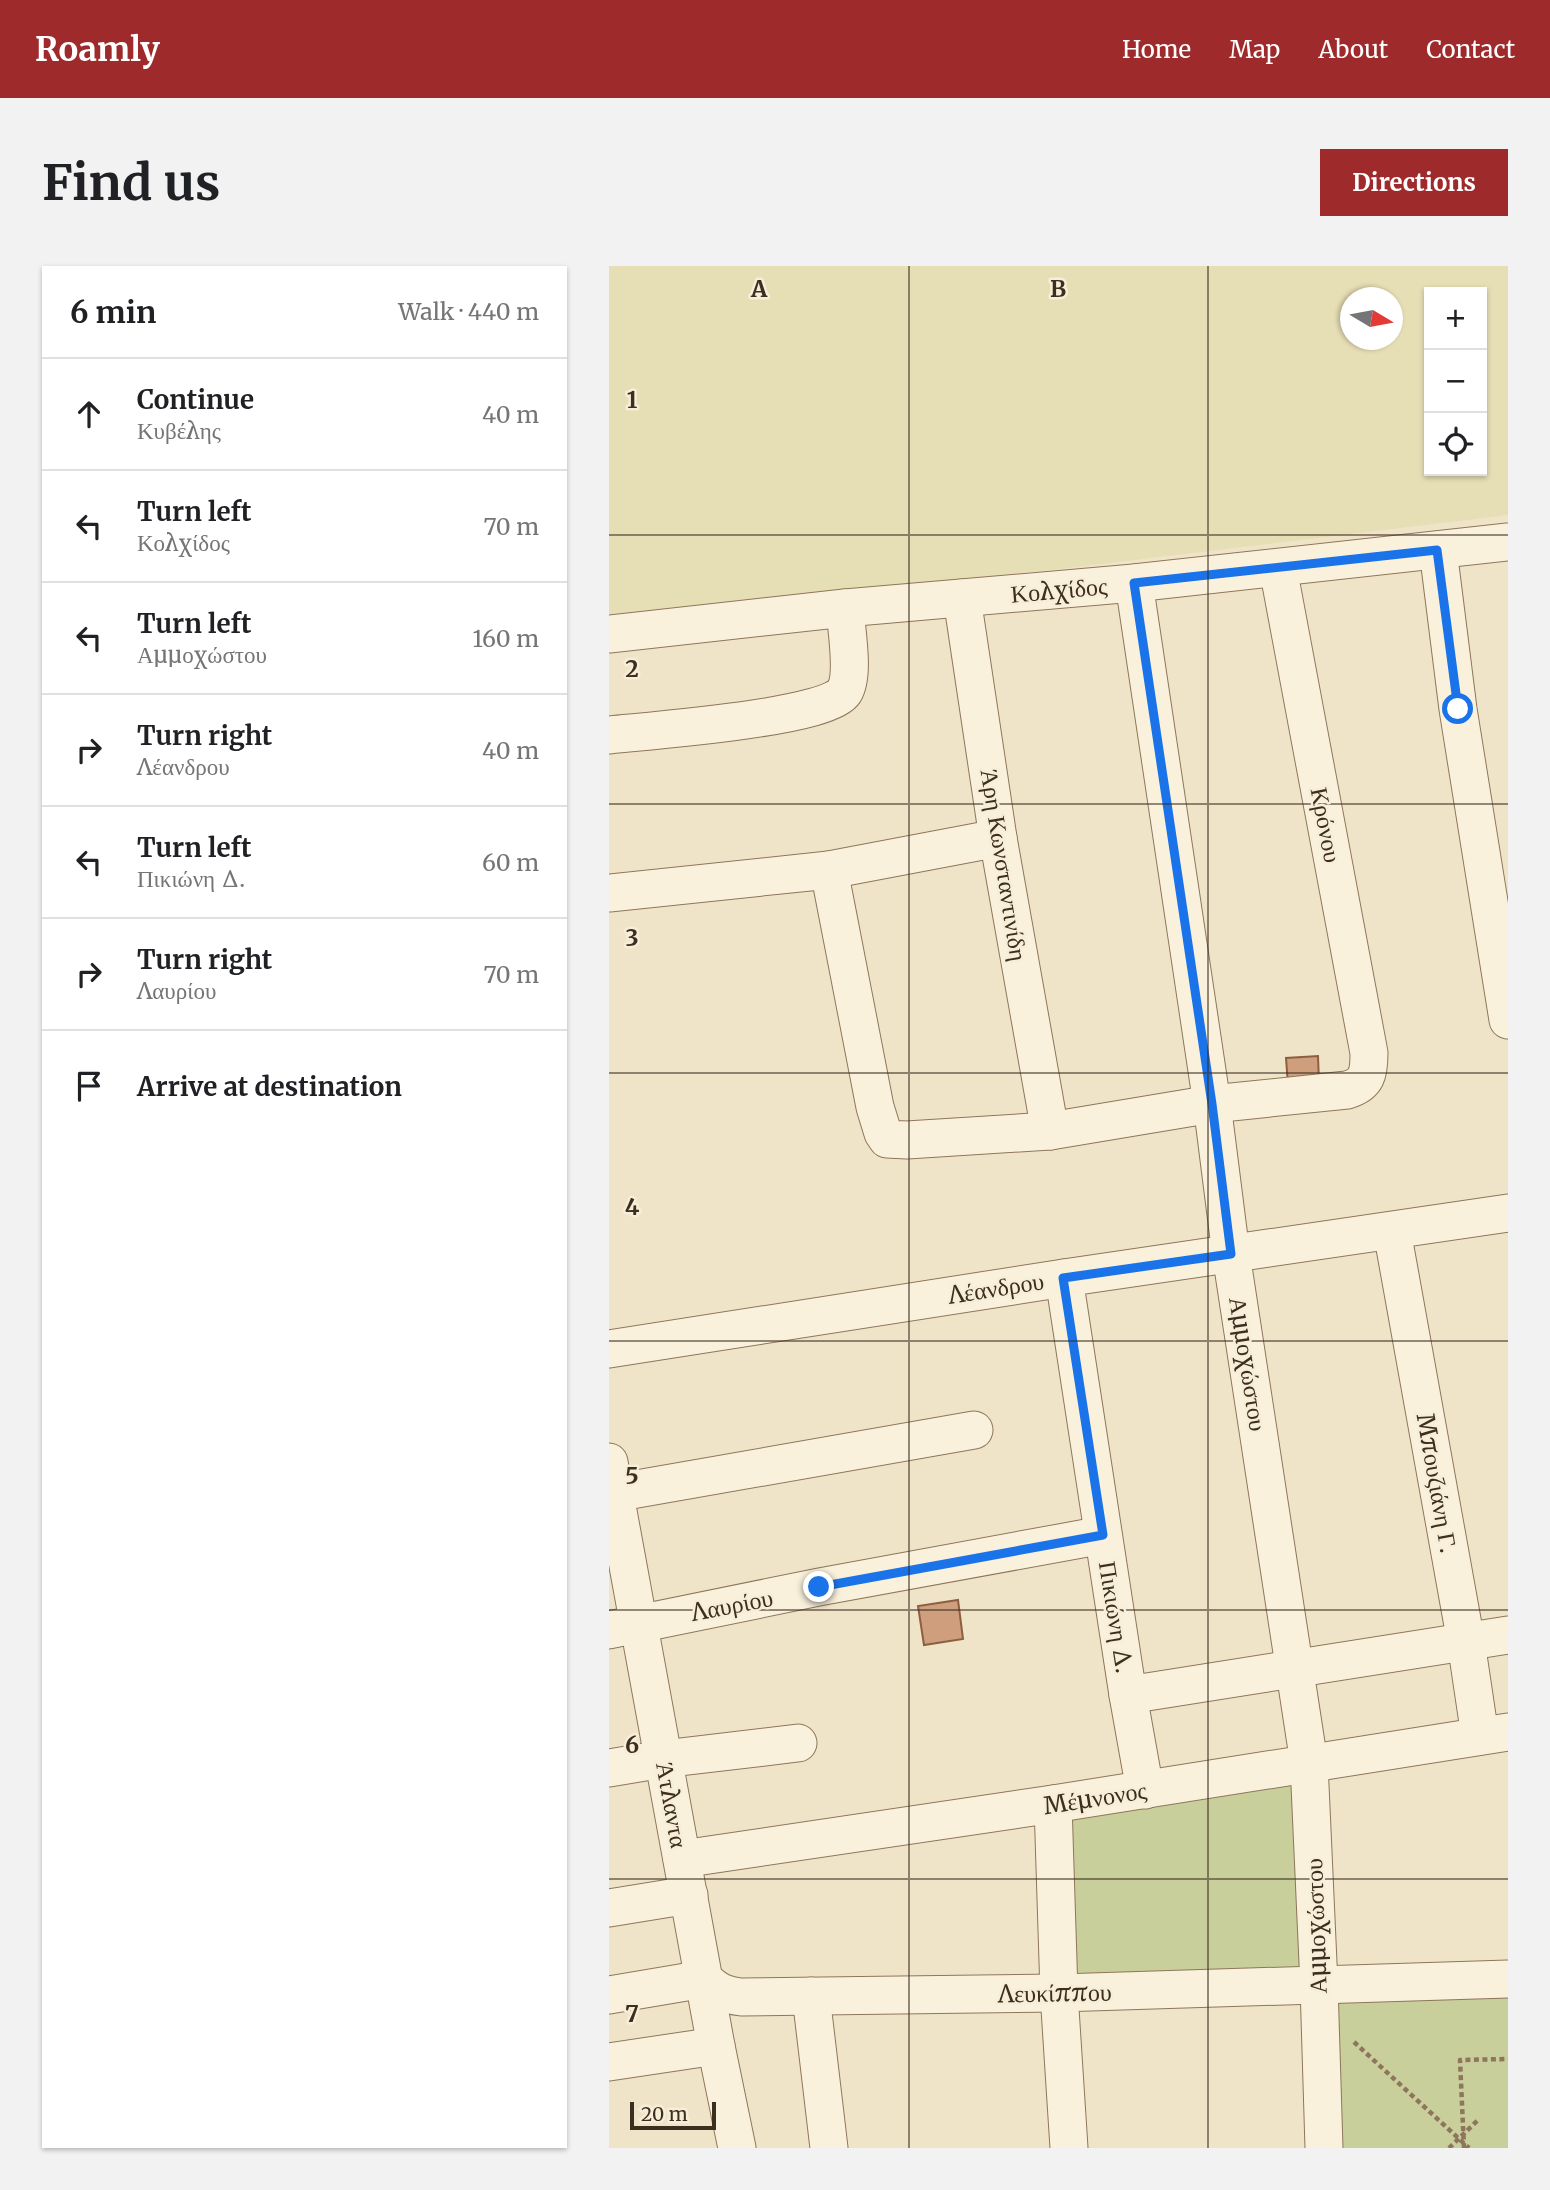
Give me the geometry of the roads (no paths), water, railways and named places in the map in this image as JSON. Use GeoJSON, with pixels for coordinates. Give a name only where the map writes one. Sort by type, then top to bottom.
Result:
{"type":"FeatureCollection","features":[{"type":"Feature","properties":{"kind":"street","name":"Κολχίδος"},"geometry":{"type":"LineString","coordinates":[[609,634],[845,608],[1134,583],[1508,542]]}},
{"type":"Feature","properties":{"kind":"street"},"geometry":{"type":"LineString","coordinates":[[1437,550],[1458,709],[1508,1020]]}},
{"type":"Feature","properties":{"kind":"street","name":"Κρόνου"},"geometry":{"type":"LineString","coordinates":[[1212,1104],[1347,1090],[1364,1081],[1369,1067],[1369,1053],[1279,568]]}},
{"type":"Feature","properties":{"kind":"street","name":"Αμμοχώστου"},"geometry":{"type":"LineString","coordinates":[[1134,583],[1308,1763],[1324,2148]]}},
{"type":"Feature","properties":{"kind":"street","name":"Άρη Κωνσταντινίδη"},"geometry":{"type":"LineString","coordinates":[[962,598],[999,838],[1050,1131]]}},
{"type":"Feature","properties":{"kind":"street"},"geometry":{"type":"LineString","coordinates":[[609,735],[714,725],[794,711],[842,696],[848,683],[849,667],[845,608]]}},
{"type":"Feature","properties":{"kind":"street"},"geometry":{"type":"LineString","coordinates":[[609,893],[829,870],[999,838]]}},
{"type":"Feature","properties":{"kind":"street"},"geometry":{"type":"LineString","coordinates":[[829,870],[875,1107],[887,1139],[1050,1131],[1212,1104]]}},
{"type":"Feature","properties":{"kind":"street","name":"Λέανδρου"},"geometry":{"type":"LineString","coordinates":[[609,1349],[1063,1278],[1508,1213]]}},
{"type":"Feature","properties":{"kind":"street","name":"Μπουζιάνη Γ."},"geometry":{"type":"LineString","coordinates":[[1392,1231],[1466,1642],[1494,1734]]}},
{"type":"Feature","properties":{"kind":"street","name":"Πικιώνη Δ."},"geometry":{"type":"LineString","coordinates":[[1063,1278],[1145,1790]]}},
{"type":"Feature","properties":{"kind":"street"},"geometry":{"type":"LineString","coordinates":[[611,1478],[974,1430]]}},
{"type":"Feature","properties":{"kind":"street","name":"Άτλαντα"},"geometry":{"type":"LineString","coordinates":[[611,1478],[624,1626],[663,1759],[737,2148]]}},
{"type":"Feature","properties":{"kind":"street","name":"Λαυρίου"},"geometry":{"type":"LineString","coordinates":[[624,1626],[1103,1535]]}},
{"type":"Feature","properties":{"kind":"street"},"geometry":{"type":"LineString","coordinates":[[1128,1695],[1508,1636]]}},
{"type":"Feature","properties":{"kind":"street","name":"Μέμνονος"},"geometry":{"type":"LineString","coordinates":[[682,1859],[1145,1790],[1494,1734]]}},
{"type":"Feature","properties":{"kind":"street"},"geometry":{"type":"LineString","coordinates":[[609,1768],[798,1743]]}},
{"type":"Feature","properties":{"kind":"street"},"geometry":{"type":"LineString","coordinates":[[1053,1804],[1059,1993],[1069,2148]]}},
{"type":"Feature","properties":{"kind":"street"},"geometry":{"type":"LineString","coordinates":[[609,1908],[689,1895]]}},
{"type":"Feature","properties":{"kind":"street"},"geometry":{"type":"LineString","coordinates":[[609,1994],[704,1979]]}},
{"type":"Feature","properties":{"kind":"street","name":"Λευκίππου"},"geometry":{"type":"LineString","coordinates":[[704,1979],[715,1990],[741,1997],[1059,1993],[1319,1997],[1508,1979]]}},
{"type":"Feature","properties":{"kind":"street"},"geometry":{"type":"LineString","coordinates":[[811,1996],[829,2148]]}},
{"type":"Feature","properties":{"kind":"street"},"geometry":{"type":"LineString","coordinates":[[609,2062],[716,2046]]}}]}
